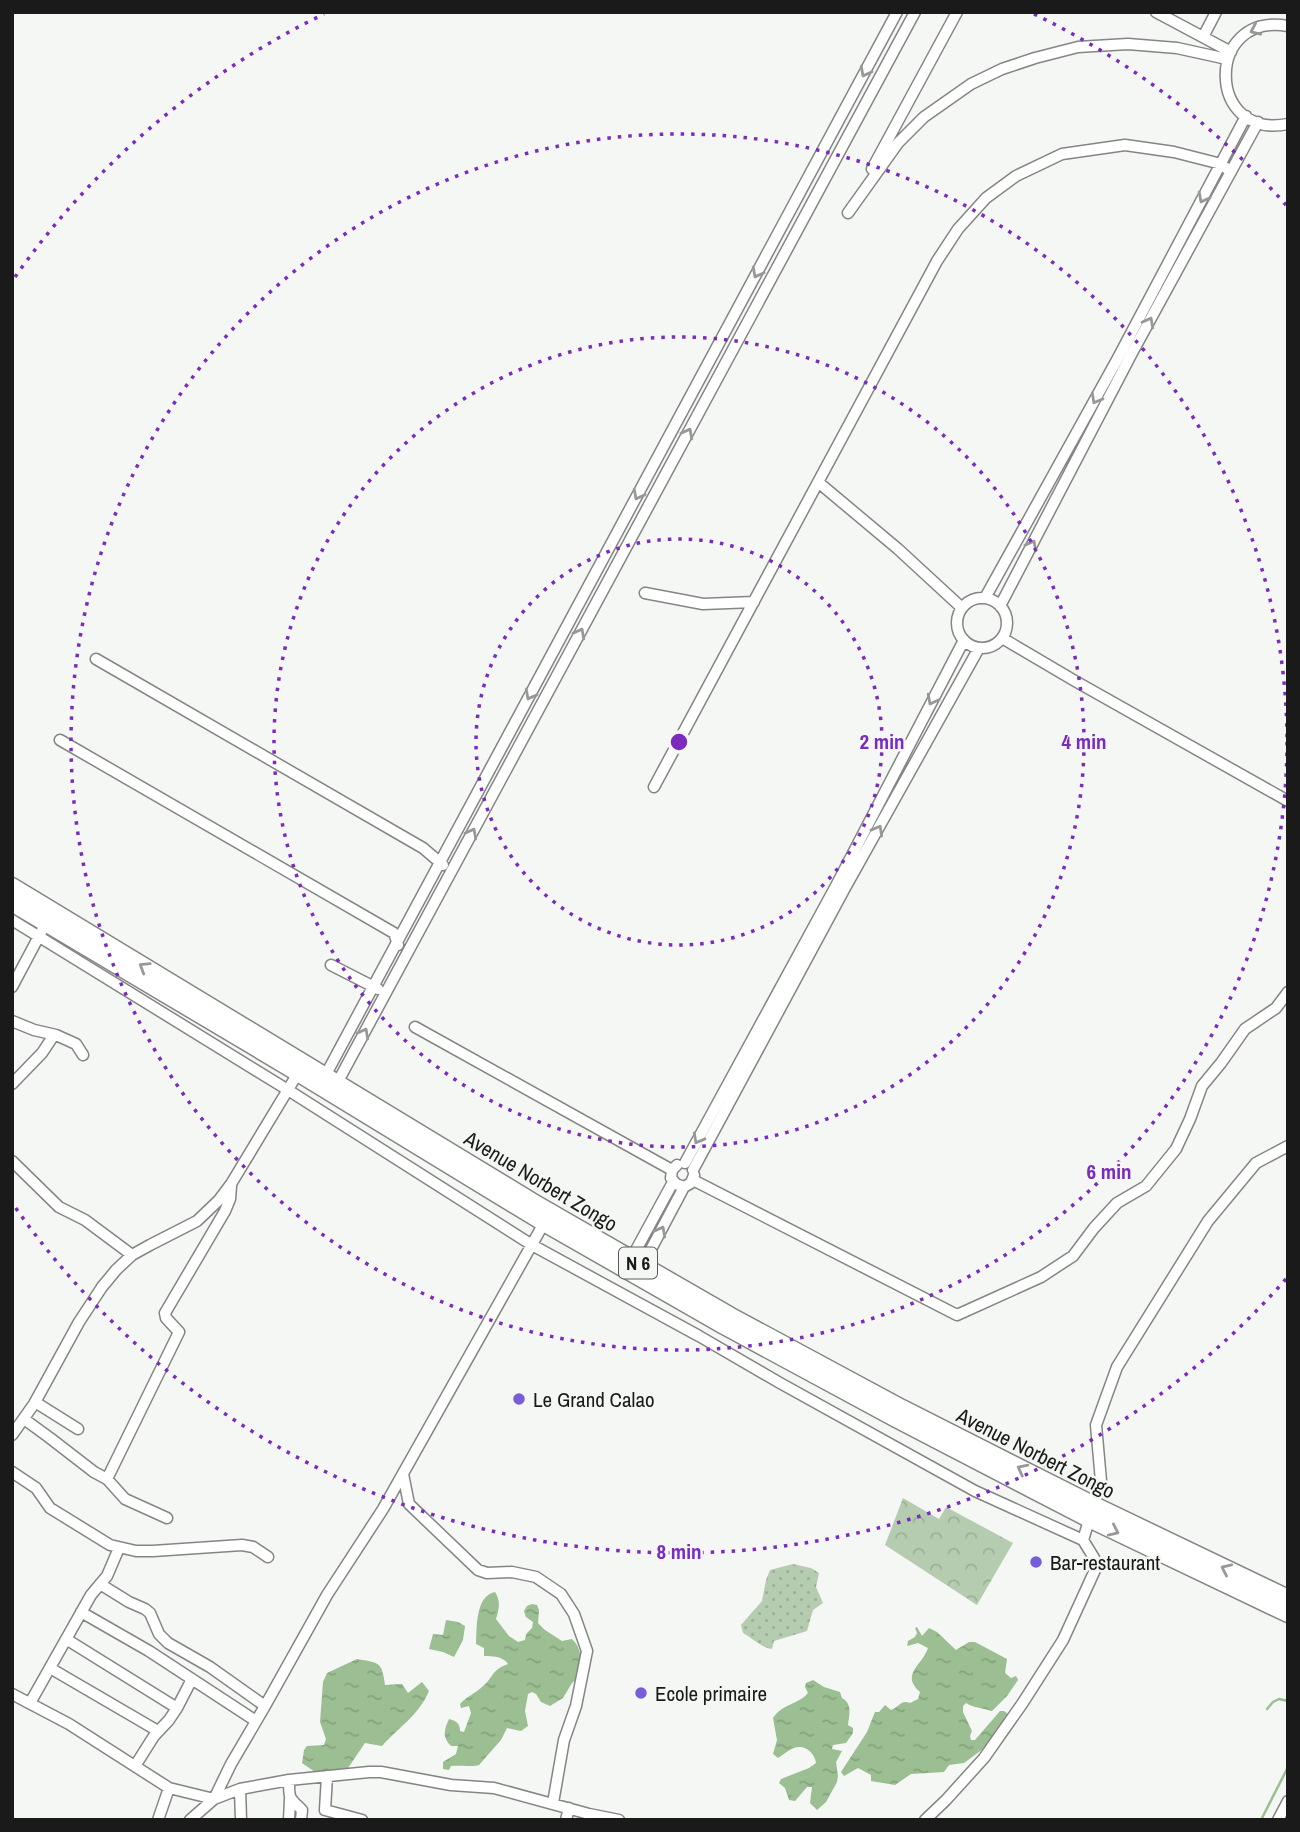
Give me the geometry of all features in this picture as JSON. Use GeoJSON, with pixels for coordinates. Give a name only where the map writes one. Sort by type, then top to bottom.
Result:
{"type":"FeatureCollection","features":[{"type":"Feature","properties":{"kind":"main road","name":"Avenue Norbert Zongo"},"geometry":{"type":"LineString","coordinates":[[12,886],[162,978],[544,1223],[634,1268]]}},
{"type":"Feature","properties":{"kind":"main road","name":"Avenue Norbert Zongo"},"geometry":{"type":"LineString","coordinates":[[12,903],[42,930],[298,1073],[328,1084],[535,1203],[724,1326],[860,1399],[1092,1512],[1288,1614]]}},
{"type":"Feature","properties":{"kind":"main road","name":"Avenue Norbert Zongo"},"geometry":{"type":"LineString","coordinates":[[1092,1512],[1288,1598]]}},
{"type":"Feature","properties":{"kind":"street"},"geometry":{"type":"LineString","coordinates":[[328,1084],[373,987],[897,12]]}},
{"type":"Feature","properties":{"kind":"street"},"geometry":{"type":"LineString","coordinates":[[328,1084],[402,963],[915,12]]}},
{"type":"Feature","properties":{"kind":"street"},"geometry":{"type":"LineString","coordinates":[[957,12],[848,213],[898,143],[925,117],[971,84],[1002,69],[1078,47],[1128,44],[1229,55]]}},
{"type":"Feature","properties":{"kind":"street"},"geometry":{"type":"LineString","coordinates":[[1156,12],[1203,37],[1229,55]]}},
{"type":"Feature","properties":{"kind":"street"},"geometry":{"type":"LineString","coordinates":[[1203,37],[1216,12]]}},
{"type":"Feature","properties":{"kind":"street"},"geometry":{"type":"LineString","coordinates":[[1288,26],[1271,24],[1255,29],[1241,38],[1229,55],[1225,75],[1227,90],[1234,105],[1247,116],[1258,122],[1288,124]]}},
{"type":"Feature","properties":{"kind":"street"},"geometry":{"type":"LineString","coordinates":[[1000,606],[1247,116]]}},
{"type":"Feature","properties":{"kind":"street"},"geometry":{"type":"LineString","coordinates":[[985,598],[1258,122]]}},
{"type":"Feature","properties":{"kind":"street"},"geometry":{"type":"LineString","coordinates":[[654,787],[937,261],[958,229],[986,198],[1016,176],[1062,154],[1125,145],[1174,152],[1221,164],[1231,172]]}},
{"type":"Feature","properties":{"kind":"street"},"geometry":{"type":"LineString","coordinates":[[818,482],[898,549],[962,608]]}},
{"type":"Feature","properties":{"kind":"street"},"geometry":{"type":"LineString","coordinates":[[645,593],[703,604],[754,602]]}},
{"type":"Feature","properties":{"kind":"street"},"geometry":{"type":"LineString","coordinates":[[985,598],[1000,606],[1007,621],[1002,638],[987,647],[979,648],[964,640],[957,624],[958,615],[968,602],[985,598]]}},
{"type":"Feature","properties":{"kind":"street"},"geometry":{"type":"LineString","coordinates":[[1002,638],[1288,801]]}},
{"type":"Feature","properties":{"kind":"street"},"geometry":{"type":"LineString","coordinates":[[634,1268],[684,1187],[691,1183],[691,1171],[841,886],[964,640]]}},
{"type":"Feature","properties":{"kind":"street"},"geometry":{"type":"LineString","coordinates":[[841,886],[979,648]]}},
{"type":"Feature","properties":{"kind":"street"},"geometry":{"type":"LineString","coordinates":[[96,659],[411,842],[440,862],[450,874]]}},
{"type":"Feature","properties":{"kind":"street"},"geometry":{"type":"LineString","coordinates":[[60,740],[394,933],[402,963]]}},
{"type":"Feature","properties":{"kind":"street"},"geometry":{"type":"LineString","coordinates":[[12,920],[42,930],[532,1245],[975,1491],[1083,1540],[1094,1558],[1095,1570],[1063,1640],[984,1758],[925,1820]]}},
{"type":"Feature","properties":{"kind":"street"},"geometry":{"type":"LineString","coordinates":[[12,986],[42,930]]}},
{"type":"Feature","properties":{"kind":"street"},"geometry":{"type":"LineString","coordinates":[[331,965],[386,992]]}},
{"type":"Feature","properties":{"kind":"street"},"geometry":{"type":"LineString","coordinates":[[684,1187],[673,1182],[671,1178],[672,1170],[680,1164],[957,1315],[1041,1277],[1073,1256],[1117,1203],[1146,1186],[1176,1149],[1202,1086],[1245,1029],[1276,1009],[1288,992]]}},
{"type":"Feature","properties":{"kind":"street"},"geometry":{"type":"LineString","coordinates":[[12,1021],[76,1044],[83,1055]]}},
{"type":"Feature","properties":{"kind":"street"},"geometry":{"type":"LineString","coordinates":[[415,1027],[672,1170]]}},
{"type":"Feature","properties":{"kind":"street"},"geometry":{"type":"LineString","coordinates":[[12,1084],[42,1053],[54,1035]]}},
{"type":"Feature","properties":{"kind":"street"},"geometry":{"type":"LineString","coordinates":[[12,1435],[35,1402],[79,1322],[102,1287],[132,1255],[197,1221],[219,1200],[298,1073]]}},
{"type":"Feature","properties":{"kind":"street"},"geometry":{"type":"LineString","coordinates":[[1083,1540],[1101,1482],[1096,1425],[1117,1367],[1208,1222],[1256,1163],[1288,1146]]}},
{"type":"Feature","properties":{"kind":"street"},"geometry":{"type":"LineString","coordinates":[[12,1161],[59,1207],[85,1220],[132,1255]]}},
{"type":"Feature","properties":{"kind":"street"},"geometry":{"type":"LineString","coordinates":[[634,1268],[673,1182]]}},
{"type":"Feature","properties":{"kind":"street"},"geometry":{"type":"LineString","coordinates":[[107,1479],[179,1332],[166,1318],[165,1313],[225,1211],[230,1199],[231,1184]]}},
{"type":"Feature","properties":{"kind":"street"},"geometry":{"type":"LineString","coordinates":[[215,1799],[231,1764],[327,1595],[383,1509],[544,1223]]}},
{"type":"Feature","properties":{"kind":"street"},"geometry":{"type":"LineString","coordinates":[[35,1402],[78,1429]]}},
{"type":"Feature","properties":{"kind":"street"},"geometry":{"type":"LineString","coordinates":[[24,1419],[93,1472],[107,1479],[125,1499],[167,1518]]}},
{"type":"Feature","properties":{"kind":"street"},"geometry":{"type":"LineString","coordinates":[[12,1472],[36,1488],[50,1508],[101,1541],[119,1548],[153,1551],[242,1545],[253,1547],[268,1558]]}},
{"type":"Feature","properties":{"kind":"street"},"geometry":{"type":"LineString","coordinates":[[403,1474],[409,1504],[478,1570],[537,1577],[561,1594],[574,1614],[587,1651],[576,1706],[564,1740],[553,1803]]}},
{"type":"Feature","properties":{"kind":"street"},"geometry":{"type":"LineString","coordinates":[[30,1703],[81,1612],[110,1570],[119,1548]]}},
{"type":"Feature","properties":{"kind":"street"},"geometry":{"type":"LineString","coordinates":[[100,1584],[150,1613],[159,1634],[168,1643],[210,1667],[265,1706]]}},
{"type":"Feature","properties":{"kind":"street"},"geometry":{"type":"LineString","coordinates":[[81,1612],[122,1634],[256,1721]]}},
{"type":"Feature","properties":{"kind":"street"},"geometry":{"type":"LineString","coordinates":[[66,1639],[177,1708]]}},
{"type":"Feature","properties":{"kind":"street"},"geometry":{"type":"LineString","coordinates":[[50,1668],[158,1731]]}},
{"type":"Feature","properties":{"kind":"street"},"geometry":{"type":"LineString","coordinates":[[135,1766],[177,1708],[192,1679]]}},
{"type":"Feature","properties":{"kind":"street"},"geometry":{"type":"LineString","coordinates":[[12,1694],[76,1728],[169,1788],[215,1799]]}},
{"type":"Feature","properties":{"kind":"street"},"geometry":{"type":"LineString","coordinates":[[190,1820],[215,1799],[240,1789],[289,1780],[381,1772],[451,1785],[494,1788],[619,1820]]}},
{"type":"Feature","properties":{"kind":"street"},"geometry":{"type":"LineString","coordinates":[[327,1776],[324,1809],[362,1820]]}},
{"type":"Feature","properties":{"kind":"street"},"geometry":{"type":"LineString","coordinates":[[289,1780],[289,1820]]}},
{"type":"Feature","properties":{"kind":"street"},"geometry":{"type":"LineString","coordinates":[[158,1820],[169,1788]]}},
{"type":"Feature","properties":{"kind":"street"},"geometry":{"type":"LineString","coordinates":[[240,1789],[241,1820]]}},
{"type":"Feature","properties":{"kind":"street"},"geometry":{"type":"LineString","coordinates":[[290,1799],[302,1810],[301,1820]]}},
{"type":"Feature","properties":{"kind":"street"},"geometry":{"type":"LineString","coordinates":[[1278,1820],[1288,1801]]}},
{"type":"Feature","properties":{"kind":"street"},"geometry":{"type":"LineString","coordinates":[[566,1820],[569,1808]]}},
{"type":"Feature","properties":{"kind":"green space"},"geometry":{"type":"Polygon","coordinates":[[[903,1498],[939,1519],[946,1507],[1013,1543],[977,1605],[885,1545],[903,1498]]]}},
{"type":"Feature","properties":{"kind":"green space"},"geometry":{"type":"Polygon","coordinates":[[[793,1564],[811,1568],[819,1573],[816,1587],[823,1603],[813,1610],[807,1631],[774,1641],[772,1649],[768,1648],[743,1633],[741,1625],[762,1601],[770,1570],[793,1564]]]}},
{"type":"Feature","properties":{"kind":"water"},"geometry":{"type":"Polygon","coordinates":[[[495,1592],[499,1605],[496,1619],[509,1636],[518,1642],[525,1640],[526,1634],[532,1628],[533,1622],[526,1617],[524,1611],[532,1604],[537,1605],[538,1623],[545,1630],[562,1641],[572,1639],[576,1643],[581,1657],[578,1678],[563,1698],[550,1706],[541,1702],[536,1694],[528,1694],[525,1711],[528,1726],[521,1731],[507,1728],[501,1740],[479,1765],[443,1769],[443,1762],[456,1754],[458,1746],[451,1746],[445,1736],[449,1719],[457,1723],[460,1731],[464,1732],[471,1713],[469,1706],[461,1708],[460,1704],[483,1686],[498,1669],[508,1664],[494,1656],[484,1656],[484,1648],[476,1644],[480,1606],[488,1595],[495,1592]]]}},
{"type":"Feature","properties":{"kind":"water"},"geometry":{"type":"Polygon","coordinates":[[[446,1620],[465,1626],[463,1640],[454,1657],[429,1649],[433,1634],[443,1635],[446,1620]]]}},
{"type":"Feature","properties":{"kind":"water"},"geometry":{"type":"Polygon","coordinates":[[[917,1627],[922,1636],[929,1628],[937,1632],[956,1650],[969,1642],[975,1642],[1007,1659],[1005,1673],[1011,1678],[1016,1676],[1018,1680],[992,1711],[966,1703],[963,1706],[972,1731],[971,1740],[975,1740],[1000,1711],[1008,1714],[983,1749],[964,1763],[949,1765],[944,1772],[911,1774],[895,1785],[871,1781],[871,1775],[858,1768],[844,1776],[841,1772],[867,1732],[875,1712],[879,1712],[885,1705],[891,1710],[902,1703],[918,1699],[920,1692],[914,1686],[912,1675],[928,1648],[918,1643],[907,1646],[908,1641],[915,1637],[917,1627]]]}},
{"type":"Feature","properties":{"kind":"water"},"geometry":{"type":"Polygon","coordinates":[[[357,1659],[370,1661],[381,1667],[385,1685],[402,1684],[408,1693],[422,1682],[429,1691],[414,1714],[382,1746],[365,1743],[348,1768],[315,1772],[302,1763],[307,1746],[324,1745],[326,1739],[320,1722],[323,1682],[327,1673],[357,1659]]]}},
{"type":"Feature","properties":{"kind":"water"},"geometry":{"type":"Polygon","coordinates":[[[813,1680],[840,1692],[849,1707],[848,1725],[853,1728],[853,1733],[846,1743],[833,1745],[832,1749],[842,1751],[836,1762],[837,1782],[826,1802],[817,1810],[810,1803],[812,1787],[807,1787],[795,1801],[789,1800],[785,1788],[779,1783],[781,1779],[816,1763],[811,1753],[798,1747],[778,1758],[773,1754],[777,1740],[773,1718],[781,1709],[804,1697],[808,1693],[806,1683],[813,1680]]]}},
{"type":"Feature","properties":{"kind":"waterway"},"geometry":{"type":"LineString","coordinates":[[1267,1709],[1279,1699],[1288,1701]]}},
{"type":"Feature","properties":{"kind":"waterway"},"geometry":{"type":"LineString","coordinates":[[1261,1820],[1288,1767]]}},
{"type":"Feature","properties":{"kind":"place","name":"Le Grand Calao"},"geometry":{"type":"Point","coordinates":[519,1399]}},
{"type":"Feature","properties":{"kind":"place","name":"Bar-restaurant"},"geometry":{"type":"Point","coordinates":[1036,1562]}},
{"type":"Feature","properties":{"kind":"place","name":"Ecole primaire"},"geometry":{"type":"Point","coordinates":[641,1693]}}]}
